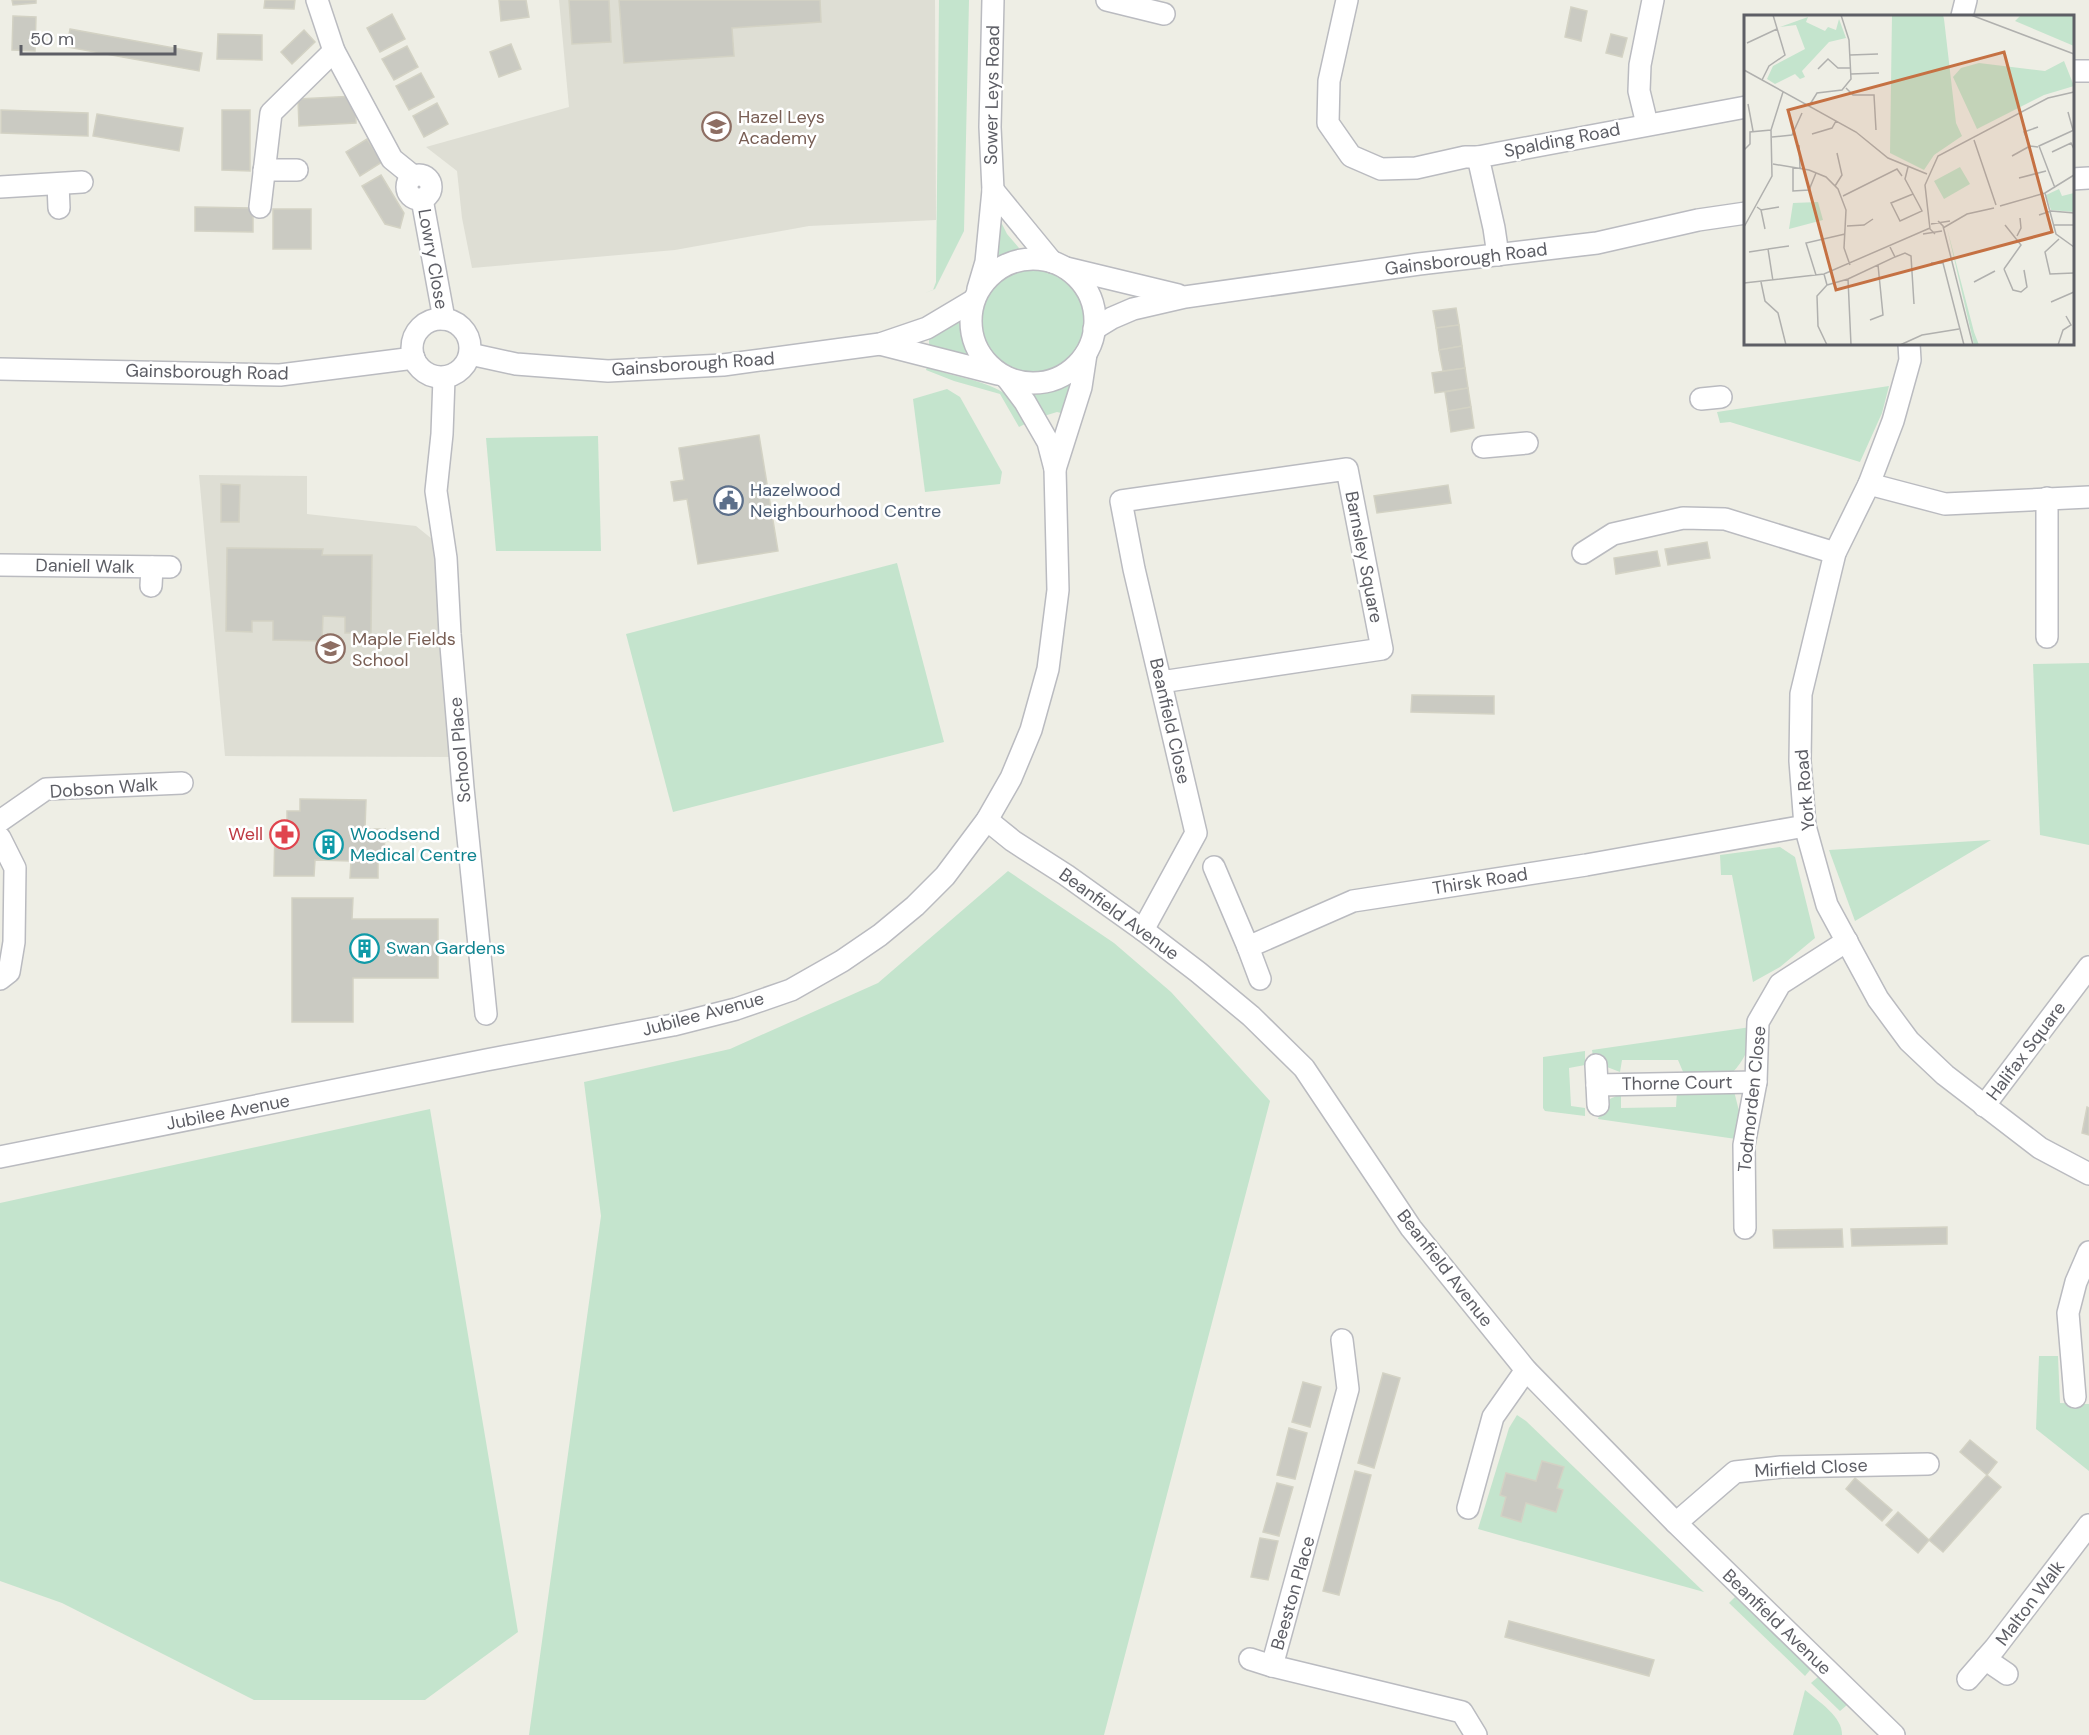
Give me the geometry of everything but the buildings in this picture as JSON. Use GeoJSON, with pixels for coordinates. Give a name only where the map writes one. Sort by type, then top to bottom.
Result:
{"type":"FeatureCollection","features":[{"type":"Feature","properties":{"kind":"street","name":"Lowry Close"},"geometry":{"type":"LineString","coordinates":[[317,0],[334,51],[392,159],[413,176],[406,185],[408,193],[414,199],[422,199],[444,319]]}},
{"type":"Feature","properties":{"kind":"street","name":"Sower Leys Road"},"geometry":{"type":"LineString","coordinates":[[976,296],[986,262],[993,190],[990,127],[993,0]]}},
{"type":"Feature","properties":{"kind":"street"},"geometry":{"type":"LineString","coordinates":[[1107,0],[1164,14]]}},
{"type":"Feature","properties":{"kind":"street"},"geometry":{"type":"LineString","coordinates":[[1347,0],[1329,81],[1328,123],[1351,156],[1381,169],[1416,168],[1465,157],[1478,157]]}},
{"type":"Feature","properties":{"kind":"street"},"geometry":{"type":"LineString","coordinates":[[1647,124],[1639,91],[1640,65],[1653,0]]}},
{"type":"Feature","properties":{"kind":"street"},"geometry":{"type":"LineString","coordinates":[[1962,15],[1966,0]]}},
{"type":"Feature","properties":{"kind":"street"},"geometry":{"type":"LineString","coordinates":[[260,207],[271,113],[334,51]]}},
{"type":"Feature","properties":{"kind":"street","name":"Spalding Road"},"geometry":{"type":"LineString","coordinates":[[1498,255],[1478,157],[1744,107]]}},
{"type":"Feature","properties":{"kind":"street"},"geometry":{"type":"LineString","coordinates":[[264,170],[297,170]]}},
{"type":"Feature","properties":{"kind":"street"},"geometry":{"type":"LineString","coordinates":[[2074,179],[2089,178]]}},
{"type":"Feature","properties":{"kind":"street"},"geometry":{"type":"LineString","coordinates":[[0,187],[82,182]]}},
{"type":"Feature","properties":{"kind":"street"},"geometry":{"type":"LineString","coordinates":[[58,184],[59,208]]}},
{"type":"Feature","properties":{"kind":"street","name":"Sower Leys Road"},"geometry":{"type":"LineString","coordinates":[[993,190],[1059,265]]}},
{"type":"Feature","properties":{"kind":"street","name":"Gainsborough Road"},"geometry":{"type":"LineString","coordinates":[[1094,329],[1133,309],[1185,297],[1419,264],[1597,243],[1698,220],[1744,213]]}},
{"type":"Feature","properties":{"kind":"street"},"geometry":{"type":"LineString","coordinates":[[1040,259],[1059,265],[1086,288],[1093,305],[1093,338],[1086,354],[1075,368],[1060,378],[1043,383],[1025,383],[1004,377],[984,361],[974,342],[970,321],[976,296],[988,277],[1004,266],[1021,260],[1040,259]]}},
{"type":"Feature","properties":{"kind":"street","name":"Gainsborough Road"},"geometry":{"type":"LineString","coordinates":[[1059,265],[1185,297]]}},
{"type":"Feature","properties":{"kind":"street","name":"Gainsborough Road"},"geometry":{"type":"LineString","coordinates":[[470,354],[516,364],[608,371],[723,365],[880,344],[927,328],[976,296]]}},
{"type":"Feature","properties":{"kind":"street"},"geometry":{"type":"LineString","coordinates":[[444,319],[453,321],[462,327],[468,334],[471,344],[470,354],[461,370],[444,378],[434,377],[418,367],[412,349],[418,330],[434,320],[444,319]]}},
{"type":"Feature","properties":{"kind":"street","name":"Gainsborough Road"},"geometry":{"type":"LineString","coordinates":[[880,344],[1004,377]]}},
{"type":"Feature","properties":{"kind":"street","name":"York Road"},"geometry":{"type":"LineString","coordinates":[[1909,345],[1910,360],[1893,421],[1869,484],[1835,553],[1801,694],[1800,761],[1805,826],[1827,904],[1878,999],[1910,1041],[1945,1075],[2040,1148],[2089,1174]]}},
{"type":"Feature","properties":{"kind":"street","name":"Jubilee Avenue"},"geometry":{"type":"LineString","coordinates":[[1055,469],[1081,387],[1086,354]]}},
{"type":"Feature","properties":{"kind":"street","name":"Gainsborough Road"},"geometry":{"type":"LineString","coordinates":[[0,369],[280,375],[414,358]]}},
{"type":"Feature","properties":{"kind":"street","name":"Jubilee Avenue"},"geometry":{"type":"LineString","coordinates":[[0,1157],[673,1025],[747,1005],[791,990],[842,961],[880,935],[915,906],[945,876],[987,820],[1011,778],[1031,730],[1048,669],[1058,590],[1055,469],[1047,442],[1025,402],[1004,377]]}},
{"type":"Feature","properties":{"kind":"street","name":"School Place"},"geometry":{"type":"LineString","coordinates":[[444,378],[442,434],[436,491],[446,558],[450,634],[486,1014]]}},
{"type":"Feature","properties":{"kind":"street"},"geometry":{"type":"LineString","coordinates":[[1483,447],[1527,443]]}},
{"type":"Feature","properties":{"kind":"street","name":"Barnsley Square"},"geometry":{"type":"LineString","coordinates":[[1121,501],[1347,469],[1382,649],[1161,682]]}},
{"type":"Feature","properties":{"kind":"street"},"geometry":{"type":"LineString","coordinates":[[1869,484],[1944,504],[2089,497]]}},
{"type":"Feature","properties":{"kind":"street"},"geometry":{"type":"LineString","coordinates":[[2047,498],[2047,637]]}},
{"type":"Feature","properties":{"kind":"street","name":"Beanfield Close"},"geometry":{"type":"LineString","coordinates":[[1121,501],[1134,569],[1196,833],[1143,930]]}},
{"type":"Feature","properties":{"kind":"street"},"geometry":{"type":"LineString","coordinates":[[1583,552],[1613,534],[1683,518],[1725,519],[1835,553]]}},
{"type":"Feature","properties":{"kind":"street","name":"Daniell Walk"},"geometry":{"type":"LineString","coordinates":[[0,565],[158,573]]}},
{"type":"Feature","properties":{"kind":"street","name":"Dobson Walk"},"geometry":{"type":"LineString","coordinates":[[0,821],[46,789],[182,783]]}},
{"type":"Feature","properties":{"kind":"street","name":"Beanfield Avenue"},"geometry":{"type":"LineString","coordinates":[[987,820],[1013,841],[1066,875],[1143,930],[1251,1016],[1304,1068],[1411,1228],[1526,1370],[1884,1732]]}},
{"type":"Feature","properties":{"kind":"street","name":"Thirsk Road"},"geometry":{"type":"LineString","coordinates":[[1248,947],[1353,901],[1586,865],[1805,826]]}},
{"type":"Feature","properties":{"kind":"street"},"geometry":{"type":"LineString","coordinates":[[0,838],[15,868],[14,942],[9,972],[0,979]]}},
{"type":"Feature","properties":{"kind":"street"},"geometry":{"type":"LineString","coordinates":[[1214,867],[1260,979]]}},
{"type":"Feature","properties":{"kind":"street","name":"Todmorden Close"},"geometry":{"type":"LineString","coordinates":[[1744,1228],[1744,1145],[1756,1082],[1758,1022],[1780,984],[1847,941]]}},
{"type":"Feature","properties":{"kind":"street","name":"Halifax Square"},"geometry":{"type":"LineString","coordinates":[[1984,1106],[2089,967]]}},
{"type":"Feature","properties":{"kind":"street","name":"Thorne Court"},"geometry":{"type":"LineString","coordinates":[[1597,1085],[1756,1082]]}},
{"type":"Feature","properties":{"kind":"street"},"geometry":{"type":"LineString","coordinates":[[2075,1397],[2068,1312],[2076,1282],[2089,1252]]}},
{"type":"Feature","properties":{"kind":"street","name":"Beeston Place"},"geometry":{"type":"LineString","coordinates":[[1342,1340],[1348,1389],[1272,1666],[1462,1712],[1476,1735]]}},
{"type":"Feature","properties":{"kind":"street"},"geometry":{"type":"LineString","coordinates":[[1468,1508],[1493,1417],[1526,1370]]}},
{"type":"Feature","properties":{"kind":"street","name":"Mirfield Close"},"geometry":{"type":"LineString","coordinates":[[1676,1523],[1736,1472],[1781,1467],[1928,1464]]}},
{"type":"Feature","properties":{"kind":"street","name":"Malton Walk"},"geometry":{"type":"LineString","coordinates":[[1968,1679],[2089,1525]]}},
{"type":"Feature","properties":{"kind":"street"},"geometry":{"type":"LineString","coordinates":[[1250,1659],[1272,1666]]}},
{"type":"Feature","properties":{"kind":"street"},"geometry":{"type":"LineString","coordinates":[[1985,1659],[2007,1674]]}},
{"type":"Feature","properties":{"kind":"shaded area","name":"Hazel Leys Academy"},"geometry":{"type":"Polygon","coordinates":[[[559,0],[935,0],[936,220],[809,226],[675,250],[472,268],[462,218],[457,171],[426,147],[569,107],[559,0]]]}},
{"type":"Feature","properties":{"kind":"shaded area","name":"Maple Fields School"},"geometry":{"type":"Polygon","coordinates":[[[199,475],[307,476],[307,514],[416,526],[437,543],[457,757],[225,756],[199,475]]]}},
{"type":"Feature","properties":{"kind":"green space"},"geometry":{"type":"Polygon","coordinates":[[[939,0],[969,0],[964,231],[933,290],[936,282],[939,0]]]}},
{"type":"Feature","properties":{"kind":"green space"},"geometry":{"type":"Polygon","coordinates":[[[999,218],[1007,234],[1019,248],[997,259],[999,218]]]}},
{"type":"Feature","properties":{"kind":"green space"},"geometry":{"type":"Polygon","coordinates":[[[1033,269],[1053,273],[1070,284],[1081,301],[1085,321],[1081,341],[1070,358],[1053,369],[1033,373],[1013,369],[996,358],[985,341],[981,321],[985,301],[996,284],[1013,273],[1033,269]]]}},
{"type":"Feature","properties":{"kind":"green space"},"geometry":{"type":"Polygon","coordinates":[[[960,321],[962,338],[969,358],[929,349],[929,335],[960,321]]]}},
{"type":"Feature","properties":{"kind":"green space"},"geometry":{"type":"Polygon","coordinates":[[[927,367],[986,384],[1004,393],[1014,403],[1027,423],[1019,427],[1000,394],[954,381],[926,370],[927,367]]]}},
{"type":"Feature","properties":{"kind":"green space"},"geometry":{"type":"Polygon","coordinates":[[[1071,385],[1065,414],[1057,412],[1044,416],[1033,395],[1058,390],[1071,385]]]}},
{"type":"Feature","properties":{"kind":"green space"},"geometry":{"type":"Polygon","coordinates":[[[1889,386],[1882,413],[1860,462],[1730,422],[1720,423],[1717,412],[1889,386]]]}},
{"type":"Feature","properties":{"kind":"green space"},"geometry":{"type":"Polygon","coordinates":[[[947,389],[960,397],[1002,472],[1000,484],[925,492],[913,399],[947,389]]]}},
{"type":"Feature","properties":{"kind":"green space"},"geometry":{"type":"Polygon","coordinates":[[[598,436],[601,551],[496,551],[486,438],[598,436]]]}},
{"type":"Feature","properties":{"kind":"green space"},"geometry":{"type":"Polygon","coordinates":[[[897,563],[944,742],[673,812],[626,634],[897,563]]]}},
{"type":"Feature","properties":{"kind":"green space"},"geometry":{"type":"Polygon","coordinates":[[[2089,663],[2089,845],[2040,835],[2033,664],[2089,663]]]}},
{"type":"Feature","properties":{"kind":"green space"},"geometry":{"type":"Polygon","coordinates":[[[1991,840],[1855,921],[1829,850],[1991,840]]]}},
{"type":"Feature","properties":{"kind":"green space"},"geometry":{"type":"Polygon","coordinates":[[[1780,847],[1795,857],[1815,938],[1780,967],[1753,982],[1732,875],[1721,875],[1720,855],[1780,847]]]}},
{"type":"Feature","properties":{"kind":"green space"},"geometry":{"type":"Polygon","coordinates":[[[1008,871],[1114,943],[1171,992],[1270,1101],[1104,1735],[529,1735],[601,1216],[584,1082],[730,1049],[878,983],[1008,871]]]}},
{"type":"Feature","properties":{"kind":"green space"},"geometry":{"type":"Polygon","coordinates":[[[1751,1027],[1746,1052],[1732,1073],[1684,1074],[1678,1060],[1622,1060],[1620,1072],[1594,1062],[1592,1050],[1751,1027]]]}},
{"type":"Feature","properties":{"kind":"green space"},"geometry":{"type":"Polygon","coordinates":[[[1585,1051],[1585,1065],[1569,1068],[1571,1106],[1585,1108],[1585,1116],[1545,1111],[1543,1108],[1543,1057],[1585,1051]]]}},
{"type":"Feature","properties":{"kind":"green space"},"geometry":{"type":"Polygon","coordinates":[[[1677,1091],[1734,1091],[1739,1111],[1736,1139],[1598,1119],[1606,1103],[1616,1096],[1621,1095],[1621,1108],[1676,1107],[1677,1091]]]}},
{"type":"Feature","properties":{"kind":"green space"},"geometry":{"type":"Polygon","coordinates":[[[430,1109],[518,1632],[425,1700],[254,1700],[62,1603],[0,1581],[0,1203],[430,1109]]]}},
{"type":"Feature","properties":{"kind":"green space"},"geometry":{"type":"Polygon","coordinates":[[[2039,1356],[2058,1356],[2060,1403],[2089,1404],[2089,1471],[2036,1429],[2039,1356]]]}},
{"type":"Feature","properties":{"kind":"green space"},"geometry":{"type":"Polygon","coordinates":[[[1517,1415],[1526,1421],[1704,1592],[1478,1529],[1509,1428],[1517,1415]]]}},
{"type":"Feature","properties":{"kind":"green space"},"geometry":{"type":"Polygon","coordinates":[[[1735,1597],[1811,1669],[1805,1676],[1729,1603],[1735,1597]]]}},
{"type":"Feature","properties":{"kind":"green space"},"geometry":{"type":"Polygon","coordinates":[[[1818,1677],[1847,1705],[1840,1711],[1811,1683],[1818,1677]]]}},
{"type":"Feature","properties":{"kind":"green space"},"geometry":{"type":"Polygon","coordinates":[[[1805,1690],[1834,1716],[1842,1735],[1793,1735],[1805,1690]]]}},
{"type":"Feature","properties":{"kind":"place","name":"Hazel Leys Academy"},"geometry":{"type":"Point","coordinates":[717,127]}},
{"type":"Feature","properties":{"kind":"place","name":"Hazelwood Neighbourhood Centre"},"geometry":{"type":"Point","coordinates":[729,500]}},
{"type":"Feature","properties":{"kind":"place","name":"Maple Fields School"},"geometry":{"type":"Point","coordinates":[331,649]}},
{"type":"Feature","properties":{"kind":"place","name":"Well"},"geometry":{"type":"Point","coordinates":[284,834]}},
{"type":"Feature","properties":{"kind":"place","name":"Woodsend Medical Centre"},"geometry":{"type":"Point","coordinates":[329,844]}},
{"type":"Feature","properties":{"kind":"place","name":"Swan Gardens"},"geometry":{"type":"Point","coordinates":[365,948]}}]}
